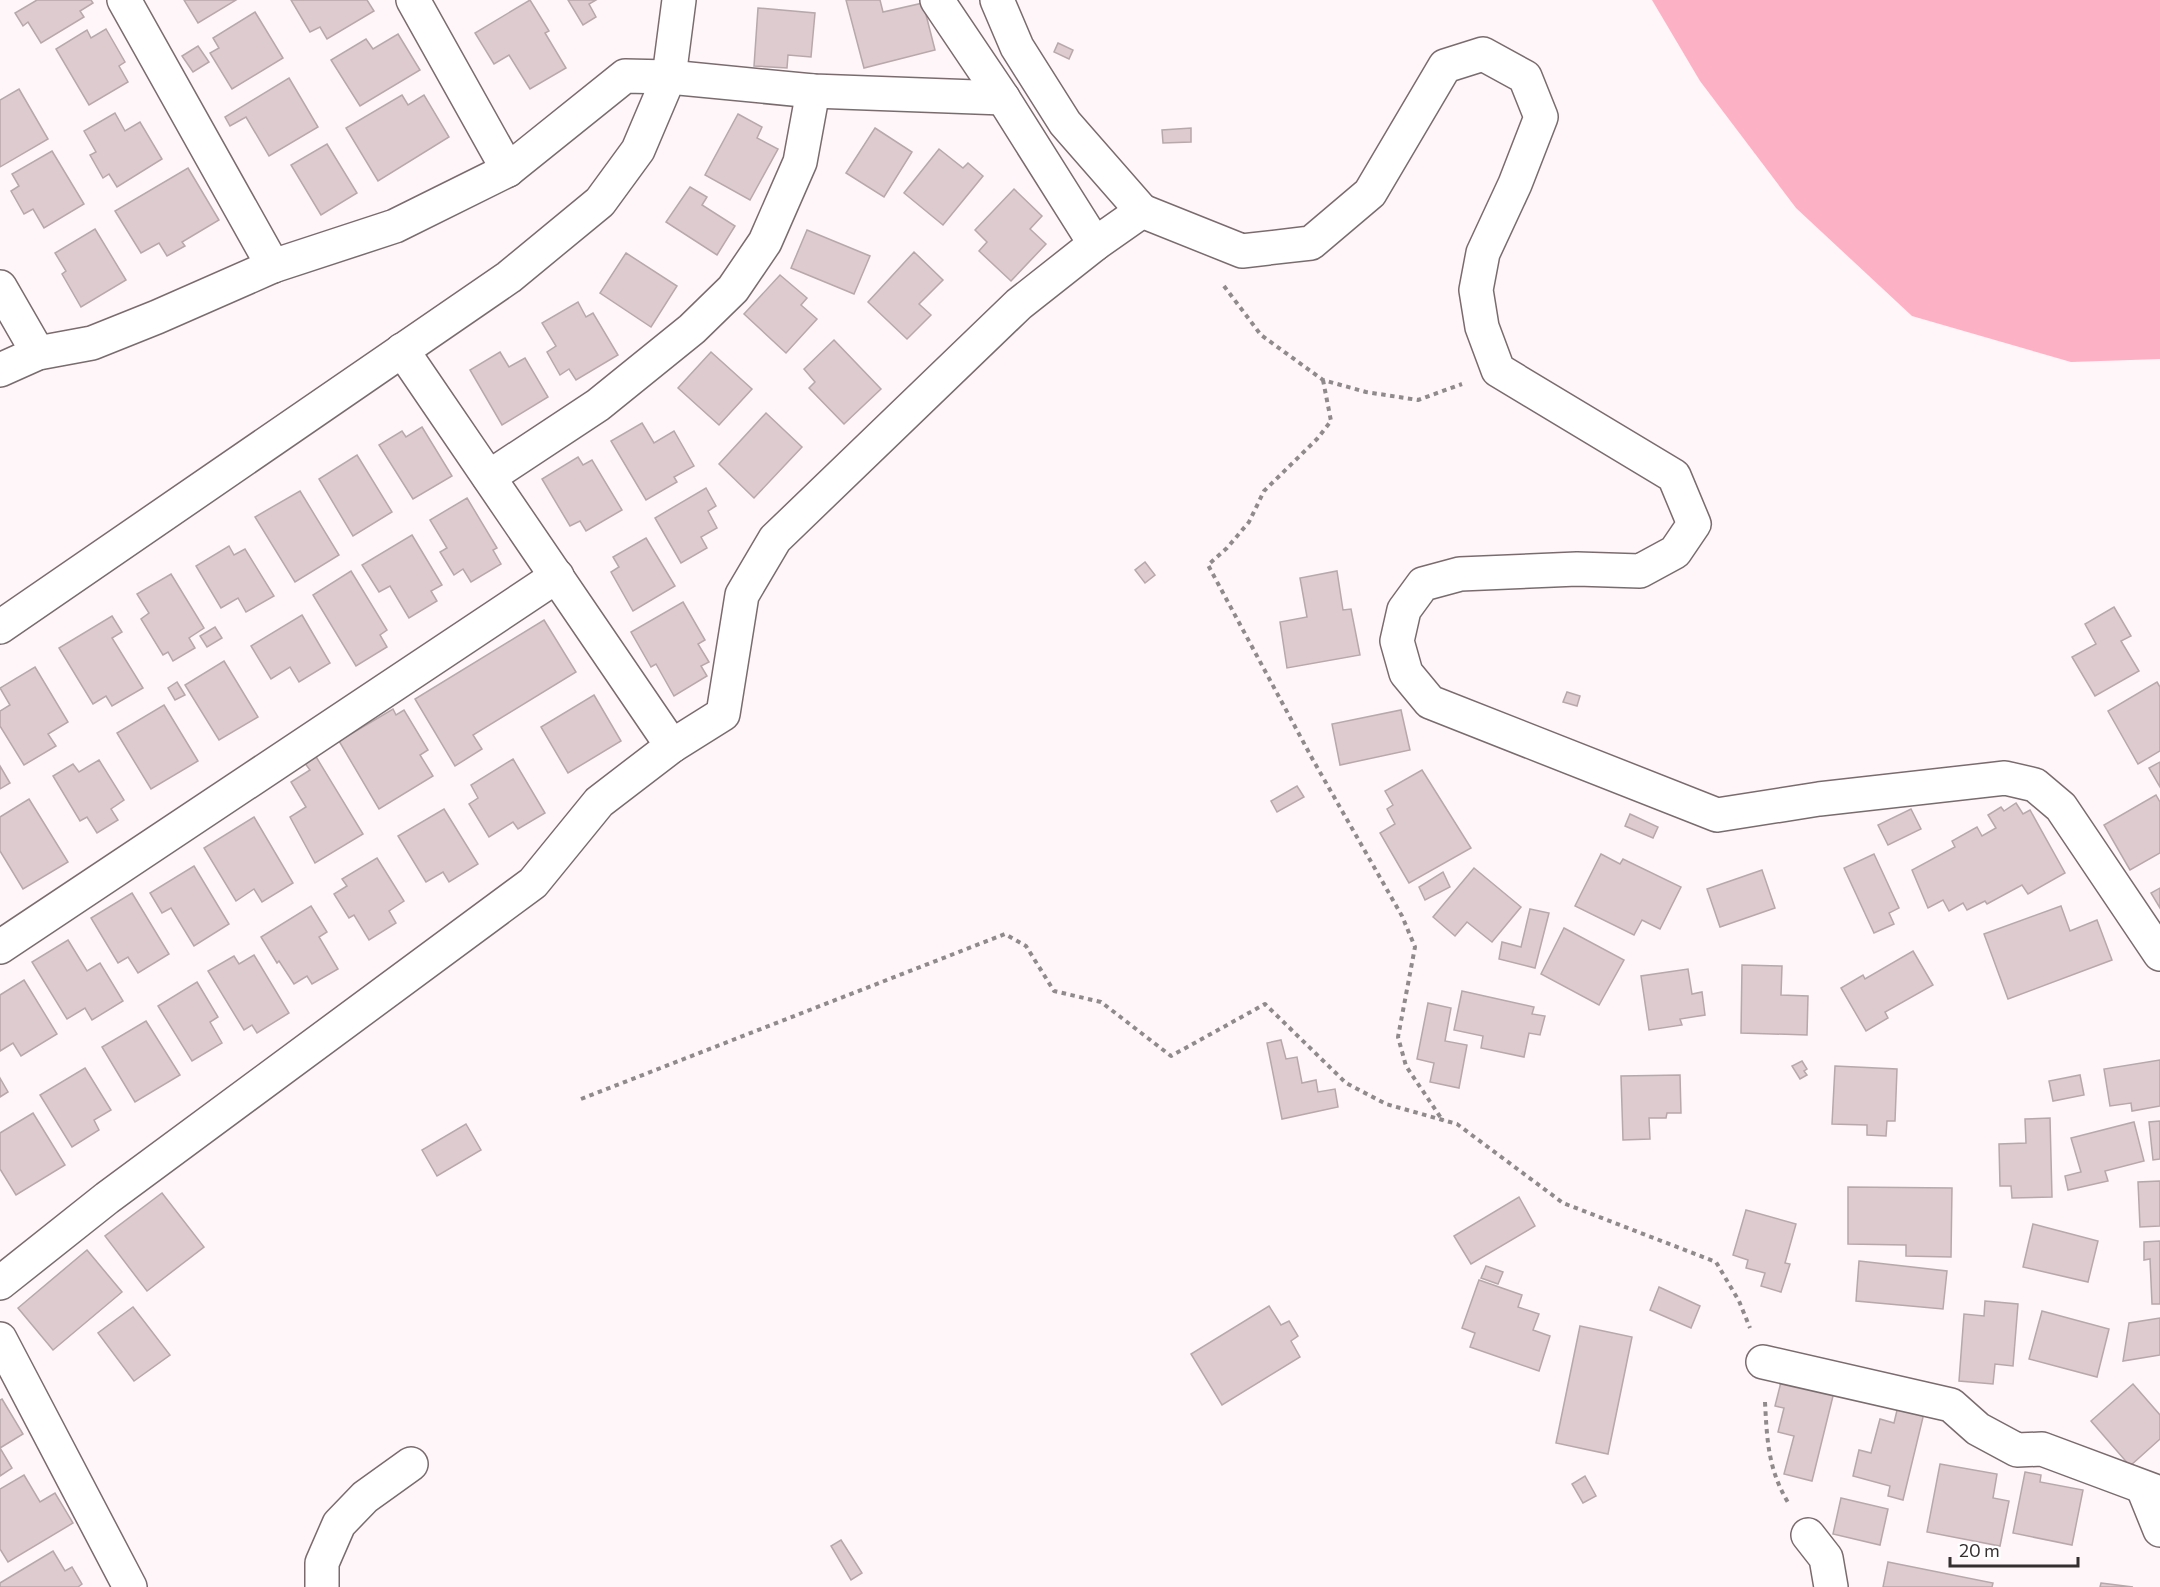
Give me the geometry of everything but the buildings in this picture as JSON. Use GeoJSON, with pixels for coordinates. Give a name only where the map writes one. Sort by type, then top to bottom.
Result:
{"type":"FeatureCollection","features":[{"type":"Feature","properties":{"kind":"street"},"geometry":{"type":"LineString","coordinates":[[124,0],[273,266]]}},
{"type":"Feature","properties":{"kind":"street"},"geometry":{"type":"LineString","coordinates":[[413,0],[508,170]]}},
{"type":"Feature","properties":{"kind":"street"},"geometry":{"type":"LineString","coordinates":[[0,627],[509,277],[600,202],[638,150],[669,77],[679,0]]}},
{"type":"Feature","properties":{"kind":"street"},"geometry":{"type":"LineString","coordinates":[[937,0],[1003,98],[1095,244]]}},
{"type":"Feature","properties":{"kind":"street"},"geometry":{"type":"LineString","coordinates":[[997,0],[1017,47],[1065,123],[1142,211],[1242,251],[1311,243],[1370,193],[1445,66],[1484,54],[1525,77],[1541,117],[1515,184],[1483,253],[1476,290],[1482,327],[1498,370],[1674,476],[1694,524],[1675,552],[1640,571],[1577,569],[1460,574],[1423,584],[1404,610],[1397,641],[1406,673],[1430,702],[1717,815],[1818,800],[2005,778],[2035,785],[2061,807],[2160,954]]}},
{"type":"Feature","properties":{"kind":"street"},"geometry":{"type":"LineString","coordinates":[[0,370],[38,353],[92,343],[273,266],[395,226],[508,170],[625,76],[669,77],[813,91],[1003,98]]}},
{"type":"Feature","properties":{"kind":"street"},"geometry":{"type":"LineString","coordinates":[[489,477],[598,405],[692,329],[733,289],[765,242],[800,162],[813,91]]}},
{"type":"Feature","properties":{"kind":"street"},"geometry":{"type":"LineString","coordinates":[[0,1283],[107,1198],[533,883],[599,802],[672,746],[723,714],[742,595],[775,539],[1019,304],[1095,244],[1142,211]]}},
{"type":"Feature","properties":{"kind":"street"},"geometry":{"type":"LineString","coordinates":[[0,287],[38,353]]}},
{"type":"Feature","properties":{"kind":"street"},"geometry":{"type":"LineString","coordinates":[[402,350],[672,746]]}},
{"type":"Feature","properties":{"kind":"street"},"geometry":{"type":"LineString","coordinates":[[0,947],[557,576]]}},
{"type":"Feature","properties":{"kind":"street"},"geometry":{"type":"LineString","coordinates":[[0,1339],[130,1587]]}},
{"type":"Feature","properties":{"kind":"street"},"geometry":{"type":"LineString","coordinates":[[1763,1362],[1951,1405],[1978,1429],[2017,1450],[2042,1449],[2152,1490],[2160,1530]]}},
{"type":"Feature","properties":{"kind":"street"},"geometry":{"type":"LineString","coordinates":[[322,1587],[322,1563],[339,1524],[365,1497],[411,1464]]}},
{"type":"Feature","properties":{"kind":"street"},"geometry":{"type":"LineString","coordinates":[[1808,1535],[1826,1558],[1831,1587]]}},
{"type":"Feature","properties":{"kind":"path"},"geometry":{"type":"LineString","coordinates":[[1210,239],[1224,288],[1261,336],[1323,380],[1366,392],[1418,400],[1498,370]]}},
{"type":"Feature","properties":{"kind":"path"},"geometry":{"type":"LineString","coordinates":[[1323,380],[1330,421],[1317,439],[1264,491],[1249,522],[1227,548],[1208,565],[1313,760],[1402,916],[1415,947],[1398,1037],[1406,1066],[1443,1121]]}},
{"type":"Feature","properties":{"kind":"path"},"geometry":{"type":"LineString","coordinates":[[580,1100],[1005,934],[1026,946],[1054,991],[1101,1002],[1171,1056],[1265,1004],[1346,1083],[1386,1104],[1457,1124],[1563,1203],[1716,1262],[1739,1301],[1763,1362],[1768,1451],[1782,1492],[1808,1535]]}},
{"type":"Feature","properties":{"kind":"shaded area"},"geometry":{"type":"Polygon","coordinates":[[[1652,0],[2160,0],[2160,359],[2071,362],[1912,316],[1796,208],[1700,81],[1652,0]]]}}]}
